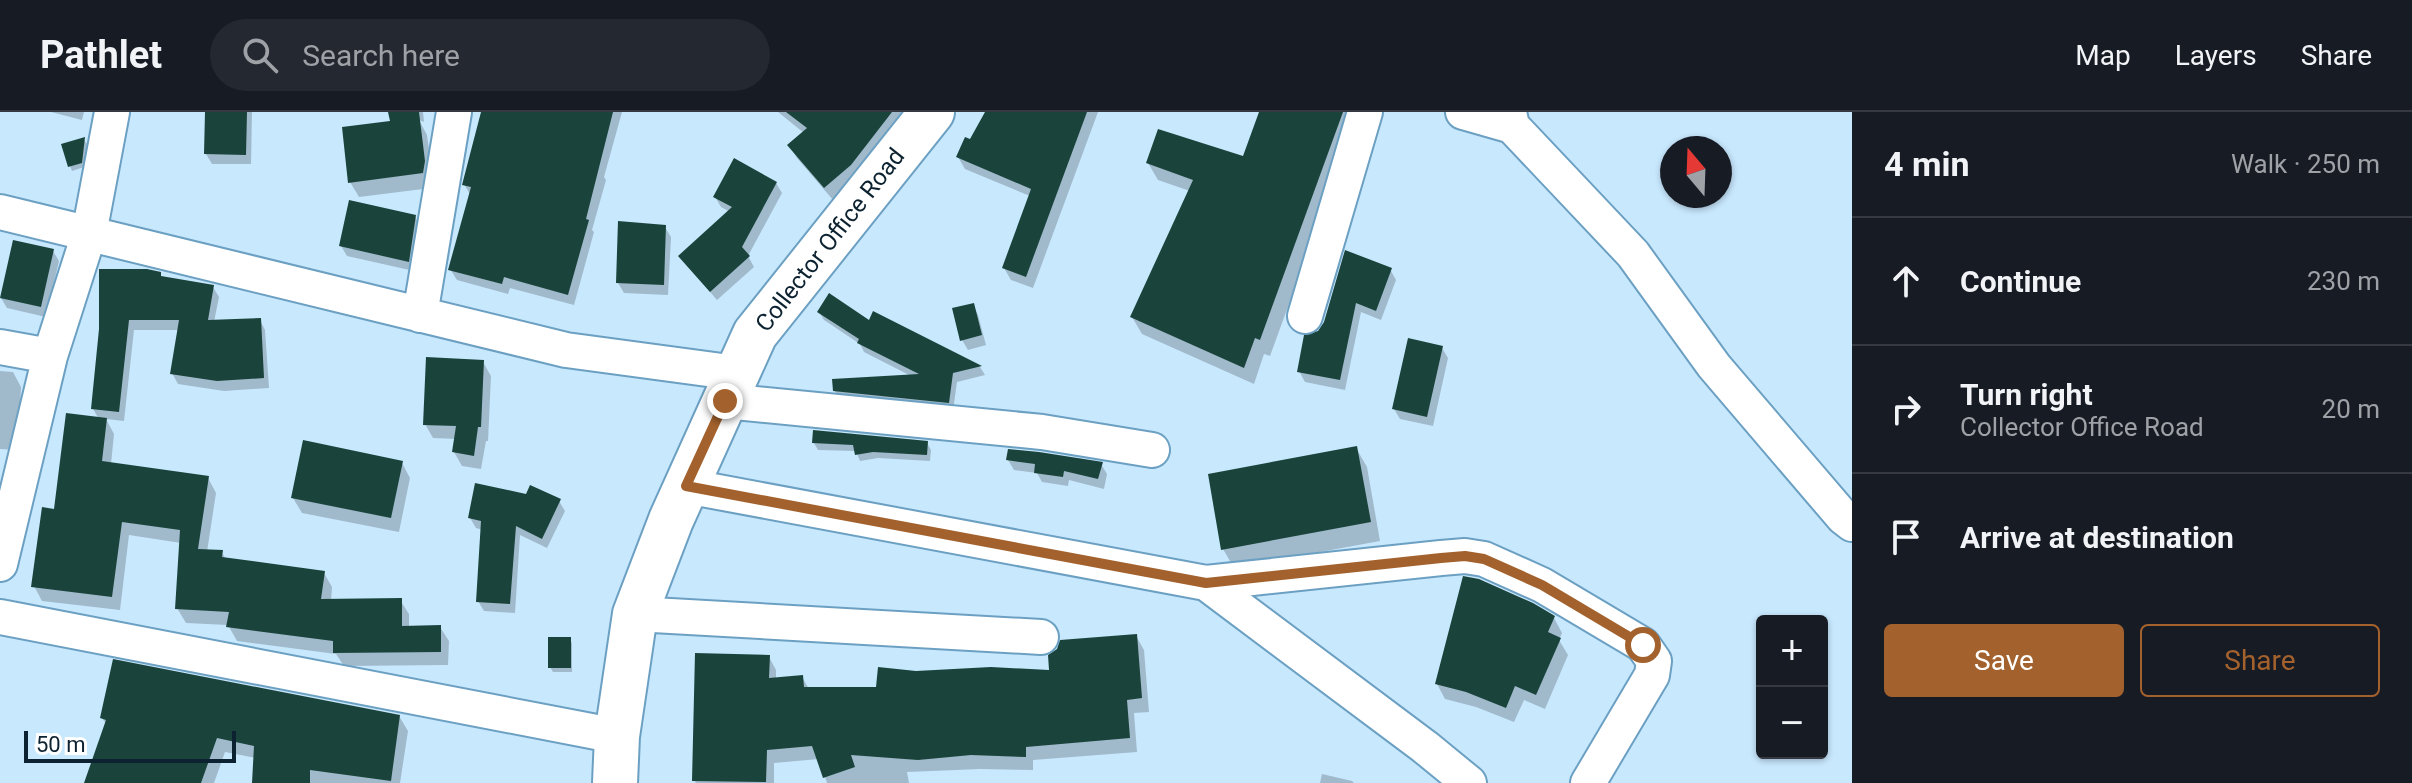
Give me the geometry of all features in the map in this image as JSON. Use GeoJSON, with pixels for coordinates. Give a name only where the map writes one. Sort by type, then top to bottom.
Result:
{"type":"FeatureCollection","features":[{"type":"Feature","properties":{"kind":"main road","name":"Collector Office Road"},"geometry":{"type":"LineString","coordinates":[[615,783],[617,736],[635,614],[686,486],[755,334],[932,112]]}},
{"type":"Feature","properties":{"kind":"street"},"geometry":{"type":"LineString","coordinates":[[0,564],[50,356],[89,234],[112,112]]}},
{"type":"Feature","properties":{"kind":"street"},"geometry":{"type":"LineString","coordinates":[[420,315],[454,112]]}},
{"type":"Feature","properties":{"kind":"street"},"geometry":{"type":"LineString","coordinates":[[1305,316],[1365,112]]}},
{"type":"Feature","properties":{"kind":"street"},"geometry":{"type":"LineString","coordinates":[[1463,112],[1510,119],[1633,254],[1714,366],[1852,524]]}},
{"type":"Feature","properties":{"kind":"street"},"geometry":{"type":"LineString","coordinates":[[0,212],[566,350],[731,387],[1152,450]]}},
{"type":"Feature","properties":{"kind":"street"},"geometry":{"type":"LineString","coordinates":[[0,347],[50,356]]}},
{"type":"Feature","properties":{"kind":"street"},"geometry":{"type":"LineString","coordinates":[[686,486],[1206,583],[1465,556],[1484,559],[1542,585],[1643,645],[1654,661],[1652,675],[1588,783]]}},
{"type":"Feature","properties":{"kind":"street"},"geometry":{"type":"LineString","coordinates":[[1206,583],[1469,783]]}},
{"type":"Feature","properties":{"kind":"street"},"geometry":{"type":"LineString","coordinates":[[635,614],[1041,637]]}},
{"type":"Feature","properties":{"kind":"street"},"geometry":{"type":"LineString","coordinates":[[0,617],[617,736]]}},
{"type":"Feature","properties":{"kind":"building"},"geometry":{"type":"Polygon","coordinates":[[[205,112],[247,112],[246,155],[204,154],[205,112]]]}},
{"type":"Feature","properties":{"kind":"building"},"geometry":{"type":"Polygon","coordinates":[[[388,112],[419,112],[425,161],[423,173],[348,183],[342,127],[390,121],[388,112]]]}},
{"type":"Feature","properties":{"kind":"building"},"geometry":{"type":"Polygon","coordinates":[[[481,112],[613,112],[586,219],[589,220],[568,295],[504,277],[502,284],[448,270],[471,187],[462,185],[481,112]]]}},
{"type":"Feature","properties":{"kind":"building"},"geometry":{"type":"Polygon","coordinates":[[[786,112],[892,112],[851,165],[824,188],[787,145],[807,128],[786,112]]]}},
{"type":"Feature","properties":{"kind":"building"},"geometry":{"type":"Polygon","coordinates":[[[985,112],[1087,112],[1026,277],[1002,268],[1031,189],[956,157],[965,137],[970,139],[985,112]]]}},
{"type":"Feature","properties":{"kind":"building"},"geometry":{"type":"Polygon","coordinates":[[[1259,112],[1343,112],[1260,340],[1255,338],[1244,368],[1130,317],[1193,180],[1146,163],[1158,129],[1243,156],[1259,112]]]}},
{"type":"Feature","properties":{"kind":"building"},"geometry":{"type":"Polygon","coordinates":[[[85,137],[82,163],[68,167],[61,144],[85,137]]]}},
{"type":"Feature","properties":{"kind":"building"},"geometry":{"type":"Polygon","coordinates":[[[734,158],[777,182],[742,247],[750,256],[710,292],[678,256],[732,207],[713,197],[734,158]]]}},
{"type":"Feature","properties":{"kind":"building"},"geometry":{"type":"Polygon","coordinates":[[[349,200],[416,215],[409,262],[339,246],[349,200]]]}},
{"type":"Feature","properties":{"kind":"building"},"geometry":{"type":"Polygon","coordinates":[[[618,221],[666,225],[664,285],[616,283],[618,221]]]}},
{"type":"Feature","properties":{"kind":"building"},"geometry":{"type":"Polygon","coordinates":[[[13,240],[54,249],[41,307],[0,298],[13,240]]]}},
{"type":"Feature","properties":{"kind":"building"},"geometry":{"type":"Polygon","coordinates":[[[1345,250],[1392,268],[1376,311],[1356,303],[1340,380],[1297,372],[1304,335],[1318,331],[1324,322],[1345,250]]]}},
{"type":"Feature","properties":{"kind":"building"},"geometry":{"type":"Polygon","coordinates":[[[99,269],[147,269],[161,272],[161,276],[214,285],[208,320],[261,318],[264,378],[217,381],[170,374],[179,320],[129,320],[119,412],[91,409],[99,329],[99,269]]]}},
{"type":"Feature","properties":{"kind":"building"},"geometry":{"type":"Polygon","coordinates":[[[829,293],[869,320],[873,311],[982,366],[953,373],[949,403],[833,391],[832,379],[919,374],[857,343],[859,339],[817,312],[829,293]]]}},
{"type":"Feature","properties":{"kind":"building"},"geometry":{"type":"Polygon","coordinates":[[[974,303],[982,335],[960,341],[952,308],[974,303]]]}},
{"type":"Feature","properties":{"kind":"building"},"geometry":{"type":"Polygon","coordinates":[[[1408,338],[1443,346],[1427,417],[1392,409],[1408,338]]]}},
{"type":"Feature","properties":{"kind":"building"},"geometry":{"type":"Polygon","coordinates":[[[426,357],[484,360],[481,427],[478,427],[474,456],[452,452],[456,426],[423,425],[426,357]]]}},
{"type":"Feature","properties":{"kind":"building"},"geometry":{"type":"Polygon","coordinates":[[[66,413],[107,418],[102,461],[209,476],[198,549],[223,550],[222,557],[325,571],[321,599],[402,598],[402,626],[441,625],[441,652],[333,653],[333,641],[226,627],[229,612],[175,609],[180,530],[122,522],[112,597],[31,587],[42,507],[54,509],[66,413]]]}},
{"type":"Feature","properties":{"kind":"building"},"geometry":{"type":"Polygon","coordinates":[[[813,430],[928,441],[927,455],[873,452],[855,455],[853,445],[812,443],[813,430]]]}},
{"type":"Feature","properties":{"kind":"building"},"geometry":{"type":"Polygon","coordinates":[[[303,440],[403,461],[391,518],[291,498],[303,440]]]}},
{"type":"Feature","properties":{"kind":"building"},"geometry":{"type":"Polygon","coordinates":[[[1357,446],[1371,522],[1221,550],[1208,474],[1357,446]]]}},
{"type":"Feature","properties":{"kind":"building"},"geometry":{"type":"Polygon","coordinates":[[[1008,449],[1103,462],[1098,479],[1064,471],[1063,477],[1034,473],[1035,464],[1006,460],[1008,449]]]}},
{"type":"Feature","properties":{"kind":"building"},"geometry":{"type":"Polygon","coordinates":[[[475,483],[526,494],[530,485],[561,499],[542,539],[516,526],[510,604],[476,602],[481,521],[468,518],[475,483]]]}},
{"type":"Feature","properties":{"kind":"building"},"geometry":{"type":"Polygon","coordinates":[[[1463,576],[1479,579],[1555,616],[1548,632],[1561,638],[1536,695],[1515,686],[1506,708],[1435,684],[1463,576]]]}},
{"type":"Feature","properties":{"kind":"building"},"geometry":{"type":"Polygon","coordinates":[[[1137,634],[1142,698],[1127,700],[1130,738],[1026,747],[1026,757],[971,755],[918,760],[851,755],[855,767],[823,778],[812,746],[767,750],[766,782],[692,781],[695,653],[770,655],[769,678],[803,675],[804,687],[876,687],[878,667],[916,671],[991,667],[1049,670],[1048,655],[1057,649],[1060,640],[1137,634]]]}},
{"type":"Feature","properties":{"kind":"building"},"geometry":{"type":"Polygon","coordinates":[[[548,637],[571,637],[571,668],[548,668],[548,637]]]}},
{"type":"Feature","properties":{"kind":"building"},"geometry":{"type":"Polygon","coordinates":[[[113,659],[400,715],[391,781],[310,770],[310,783],[252,783],[254,746],[217,738],[201,783],[84,783],[106,720],[100,718],[113,659]]]}},
{"type":"Feature","properties":{"kind":"route"},"geometry":{"type":"LineString","coordinates":[[725,401],[686,486],[1206,583],[1441,558],[1465,556],[1484,559],[1542,585],[1643,645]]}}]}
